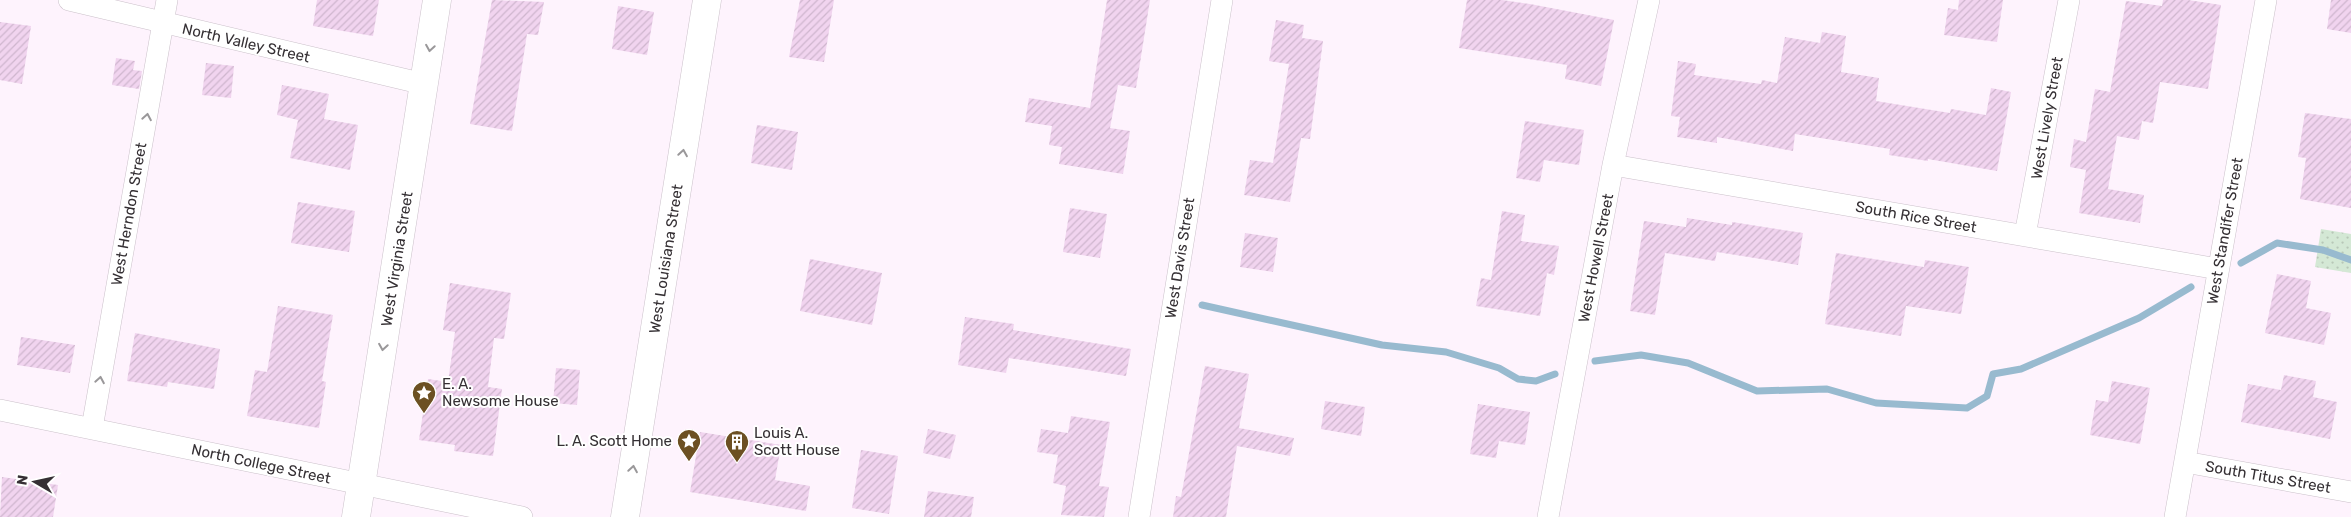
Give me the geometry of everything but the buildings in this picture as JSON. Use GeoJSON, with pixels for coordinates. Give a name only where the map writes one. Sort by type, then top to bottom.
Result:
{"type":"FeatureCollection","features":[{"type":"Feature","properties":{"kind":"main road","name":"West Virginia Street"},"geometry":{"type":"LineString","coordinates":[[356,517],[437,0]]}},
{"type":"Feature","properties":{"kind":"main road","name":"West Louisiana Street"},"geometry":{"type":"LineString","coordinates":[[626,517],[707,0]]}},
{"type":"Feature","properties":{"kind":"street","name":"North Valley Street"},"geometry":{"type":"LineString","coordinates":[[69,0],[424,84]]}},
{"type":"Feature","properties":{"kind":"street","name":"West Herndon Street"},"geometry":{"type":"LineString","coordinates":[[92,428],[167,0]]}},
{"type":"Feature","properties":{"kind":"street","name":"West Davis Street"},"geometry":{"type":"LineString","coordinates":[[1139,517],[1222,0]]}},
{"type":"Feature","properties":{"kind":"street","name":"West Howell Street"},"geometry":{"type":"LineString","coordinates":[[1548,517],[1613,165],[1649,0]]}},
{"type":"Feature","properties":{"kind":"street","name":"West Lively Street"},"geometry":{"type":"LineString","coordinates":[[2025,235],[2069,0]]}},
{"type":"Feature","properties":{"kind":"street","name":"West Standifer Street"},"geometry":{"type":"LineString","coordinates":[[2175,517],[2266,0]]}},
{"type":"Feature","properties":{"kind":"street","name":"South Rice Street"},"geometry":{"type":"LineString","coordinates":[[1613,165],[2218,269]]}},
{"type":"Feature","properties":{"kind":"street","name":"North College Street"},"geometry":{"type":"LineString","coordinates":[[0,410],[522,517]]}},
{"type":"Feature","properties":{"kind":"street","name":"South Titus Street"},"geometry":{"type":"LineString","coordinates":[[2184,462],[2351,492]]}},
{"type":"Feature","properties":{"kind":"green space"},"geometry":{"type":"Polygon","coordinates":[[[2321,229],[2351,234],[2351,273],[2315,267],[2321,229]]]}},
{"type":"Feature","properties":{"kind":"waterway"},"geometry":{"type":"LineString","coordinates":[[2241,263],[2277,243],[2323,250],[2351,260]]}},
{"type":"Feature","properties":{"kind":"waterway"},"geometry":{"type":"LineString","coordinates":[[1595,361],[1641,355],[1688,363],[1757,391],[1827,389],[1876,403],[1967,408],[1987,396],[1993,374],[2021,369],[2139,318],[2191,287]]}},
{"type":"Feature","properties":{"kind":"waterway"},"geometry":{"type":"LineString","coordinates":[[1202,305],[1382,345],[1446,352],[1499,368],[1518,379],[1536,381],[1555,374]]}},
{"type":"Feature","properties":{"kind":"place","name":"E. A. Newsome House"},"geometry":{"type":"Point","coordinates":[424,414]}},
{"type":"Feature","properties":{"kind":"place","name":"L. A. Scott Home"},"geometry":{"type":"Point","coordinates":[689,462]}},
{"type":"Feature","properties":{"kind":"place","name":"Louis A. Scott House"},"geometry":{"type":"Point","coordinates":[737,463]}}]}
